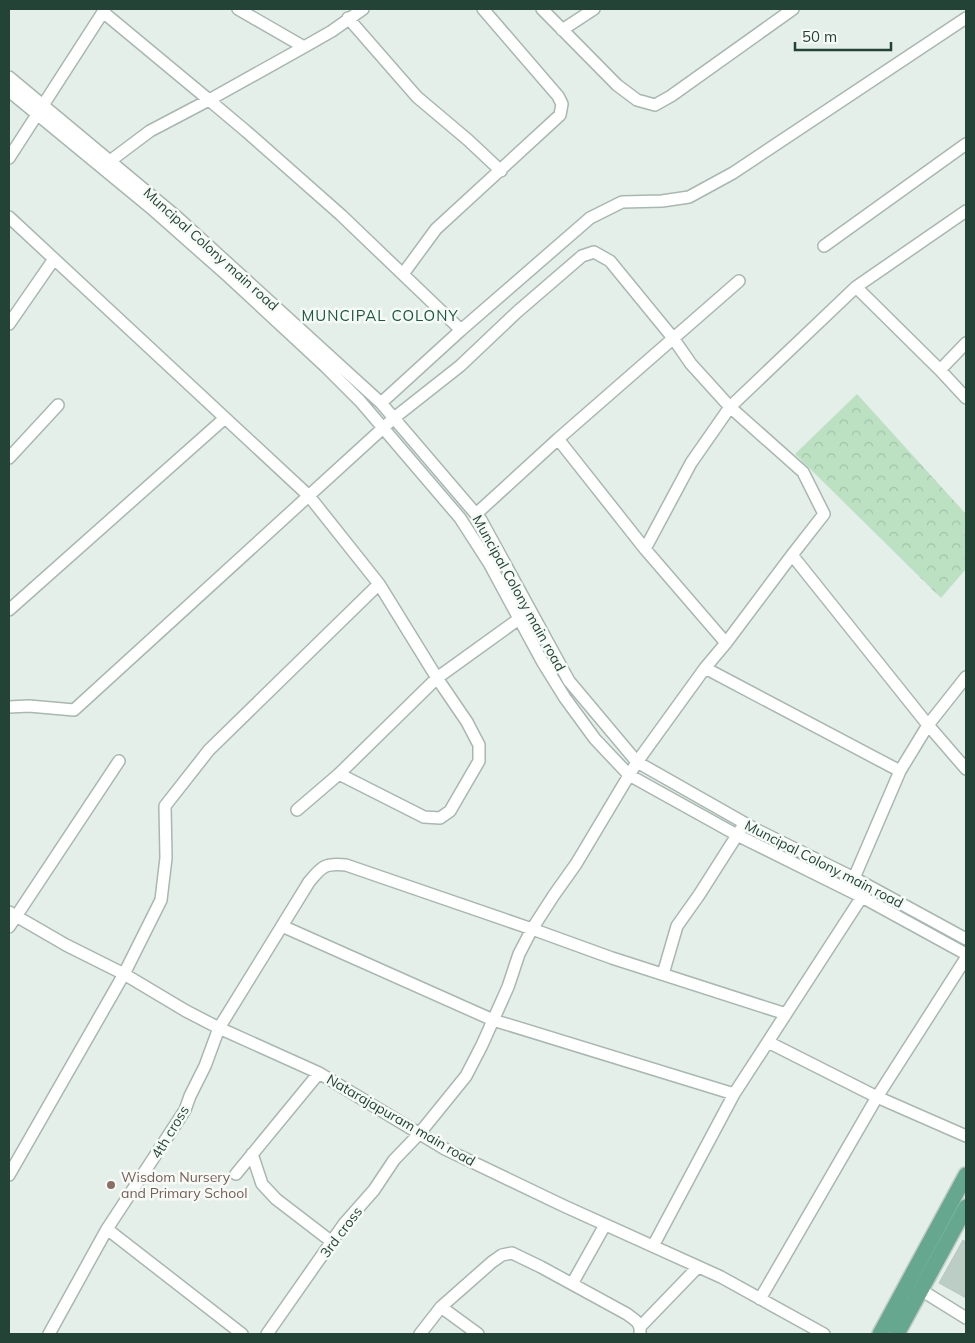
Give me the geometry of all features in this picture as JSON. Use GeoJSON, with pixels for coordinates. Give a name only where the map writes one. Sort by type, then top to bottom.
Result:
{"type":"FeatureCollection","features":[{"type":"Feature","properties":{"kind":"main road"},"geometry":{"type":"LineString","coordinates":[[880,1334],[966,1175]]}},
{"type":"Feature","properties":{"kind":"main road"},"geometry":{"type":"LineString","coordinates":[[897,1334],[966,1207]]}},
{"type":"Feature","properties":{"kind":"street"},"geometry":{"type":"LineString","coordinates":[[238,9],[304,47]]}},
{"type":"Feature","properties":{"kind":"street"},"geometry":{"type":"LineString","coordinates":[[110,161],[150,132],[332,31],[363,9]]}},
{"type":"Feature","properties":{"kind":"street"},"geometry":{"type":"LineString","coordinates":[[403,274],[436,229],[560,115],[562,104],[558,96],[483,9]]}},
{"type":"Feature","properties":{"kind":"street"},"geometry":{"type":"LineString","coordinates":[[542,9],[617,85],[637,100],[655,105],[671,96],[793,9]]}},
{"type":"Feature","properties":{"kind":"street"},"geometry":{"type":"LineString","coordinates":[[562,30],[594,9]]}},
{"type":"Feature","properties":{"kind":"street"},"geometry":{"type":"LineString","coordinates":[[9,158],[104,11],[248,132],[341,215],[461,330]]}},
{"type":"Feature","properties":{"kind":"street"},"geometry":{"type":"LineString","coordinates":[[348,18],[417,97],[501,171]]}},
{"type":"Feature","properties":{"kind":"street"},"geometry":{"type":"LineString","coordinates":[[381,403],[461,330],[590,218],[622,202],[662,201],[689,197],[733,173],[966,18]]}},
{"type":"Feature","properties":{"kind":"street","name":"Muncipal Colony main road"},"geometry":{"type":"LineString","coordinates":[[9,77],[40,110],[110,161],[177,217],[381,403],[481,520],[569,681],[637,762],[745,824],[868,885],[966,938]]}},
{"type":"Feature","properties":{"kind":"street"},"geometry":{"type":"LineString","coordinates":[[9,91],[40,110],[228,276],[360,401],[460,518],[489,564],[518,619],[565,698],[595,739],[629,775],[738,835],[862,897],[966,954]]}},
{"type":"Feature","properties":{"kind":"street"},"geometry":{"type":"LineString","coordinates":[[824,246],[966,144]]}},
{"type":"Feature","properties":{"kind":"street"},"geometry":{"type":"LineString","coordinates":[[645,549],[691,463],[730,408],[856,287],[966,211]]}},
{"type":"Feature","properties":{"kind":"street"},"geometry":{"type":"LineString","coordinates":[[9,217],[309,496],[379,584],[437,678],[467,722],[479,745],[480,761],[450,811],[440,818],[424,817],[339,774]]}},
{"type":"Feature","properties":{"kind":"street"},"geometry":{"type":"LineString","coordinates":[[9,707],[29,706],[74,710],[394,418],[460,366],[517,312],[582,256],[594,252],[610,260],[673,338],[691,364],[730,408]]}},
{"type":"Feature","properties":{"kind":"street"},"geometry":{"type":"LineString","coordinates":[[9,324],[54,259]]}},
{"type":"Feature","properties":{"kind":"street"},"geometry":{"type":"LineString","coordinates":[[476,514],[558,439],[739,281]]}},
{"type":"Feature","properties":{"kind":"street"},"geometry":{"type":"LineString","coordinates":[[856,287],[966,398]]}},
{"type":"Feature","properties":{"kind":"street"},"geometry":{"type":"LineString","coordinates":[[940,370],[966,344]]}},
{"type":"Feature","properties":{"kind":"street"},"geometry":{"type":"LineString","coordinates":[[9,458],[58,405]]}},
{"type":"Feature","properties":{"kind":"street","name":"3rd cross"},"geometry":{"type":"LineString","coordinates":[[267,1334],[344,1224],[374,1190],[394,1160],[419,1134],[466,1076],[508,988],[519,954],[532,929],[576,864],[637,762],[705,668],[824,514],[803,472],[730,408]]}},
{"type":"Feature","properties":{"kind":"street"},"geometry":{"type":"LineString","coordinates":[[9,610],[225,418]]}},
{"type":"Feature","properties":{"kind":"street"},"geometry":{"type":"LineString","coordinates":[[558,439],[645,549],[726,643]]}},
{"type":"Feature","properties":{"kind":"street"},"geometry":{"type":"LineString","coordinates":[[792,555],[928,725],[966,769]]}},
{"type":"Feature","properties":{"kind":"street"},"geometry":{"type":"LineString","coordinates":[[9,1175],[124,974],[160,900],[166,858],[165,806],[210,750],[379,584]]}},
{"type":"Feature","properties":{"kind":"street"},"geometry":{"type":"LineString","coordinates":[[297,810],[339,774],[437,678],[530,610]]}},
{"type":"Feature","properties":{"kind":"street"},"geometry":{"type":"LineString","coordinates":[[705,668],[900,771]]}},
{"type":"Feature","properties":{"kind":"street"},"geometry":{"type":"LineString","coordinates":[[854,878],[900,771],[928,725],[966,677]]}},
{"type":"Feature","properties":{"kind":"street"},"geometry":{"type":"LineString","coordinates":[[9,928],[12,914],[119,761]]}},
{"type":"Feature","properties":{"kind":"street"},"geometry":{"type":"LineString","coordinates":[[662,974],[677,926],[700,895],[745,824]]}},
{"type":"Feature","properties":{"kind":"street","name":"4th cross"},"geometry":{"type":"LineString","coordinates":[[49,1334],[107,1229],[185,1110],[205,1066],[219,1028],[309,882],[318,871],[330,864],[346,866],[532,929]]}},
{"type":"Feature","properties":{"kind":"street"},"geometry":{"type":"LineString","coordinates":[[653,1246],[734,1094],[868,885]]}},
{"type":"Feature","properties":{"kind":"street","name":"Natarajapuram main road"},"geometry":{"type":"LineString","coordinates":[[12,914],[219,1028],[319,1072],[445,1149],[605,1225],[721,1277],[824,1334]]}},
{"type":"Feature","properties":{"kind":"street"},"geometry":{"type":"LineString","coordinates":[[282,926],[493,1020],[734,1094]]}},
{"type":"Feature","properties":{"kind":"street"},"geometry":{"type":"LineString","coordinates":[[532,929],[612,958],[786,1014]]}},
{"type":"Feature","properties":{"kind":"street"},"geometry":{"type":"LineString","coordinates":[[760,1299],[877,1097],[966,958]]}},
{"type":"Feature","properties":{"kind":"street"},"geometry":{"type":"LineString","coordinates":[[768,1042],[877,1097],[966,1136]]}},
{"type":"Feature","properties":{"kind":"street"},"geometry":{"type":"LineString","coordinates":[[236,1174],[319,1072]]}},
{"type":"Feature","properties":{"kind":"street"},"geometry":{"type":"LineString","coordinates":[[252,1154],[262,1184],[276,1199],[332,1242]]}},
{"type":"Feature","properties":{"kind":"street"},"geometry":{"type":"LineString","coordinates":[[572,1284],[605,1225]]}},
{"type":"Feature","properties":{"kind":"street"},"geometry":{"type":"LineString","coordinates":[[107,1229],[242,1334]]}},
{"type":"Feature","properties":{"kind":"street"},"geometry":{"type":"LineString","coordinates":[[420,1334],[441,1307],[492,1262],[502,1255],[512,1254],[541,1267],[627,1314],[638,1322],[640,1331]]}},
{"type":"Feature","properties":{"kind":"street"},"geometry":{"type":"LineString","coordinates":[[640,1331],[698,1267]]}},
{"type":"Feature","properties":{"kind":"street"},"geometry":{"type":"LineString","coordinates":[[921,1290],[966,1318]]}},
{"type":"Feature","properties":{"kind":"street"},"geometry":{"type":"LineString","coordinates":[[441,1307],[478,1334]]}},
{"type":"Feature","properties":{"kind":"green space"},"geometry":{"type":"Polygon","coordinates":[[[857,394],[966,514],[966,569],[941,598],[795,454],[857,394]]]}},
{"type":"Feature","properties":{"kind":"building"},"geometry":{"type":"Polygon","coordinates":[[[963,1240],[966,1242],[966,1298],[939,1283],[963,1240]]]}},
{"type":"Feature","properties":{"kind":"place","name":"Wisdom Nursery and Primary School"},"geometry":{"type":"Point","coordinates":[111,1185]}},
{"type":"Feature","properties":{"kind":"district","name":"MUNCIPAL COLONY"},"geometry":{"type":"Point","coordinates":[380,316]}}]}
